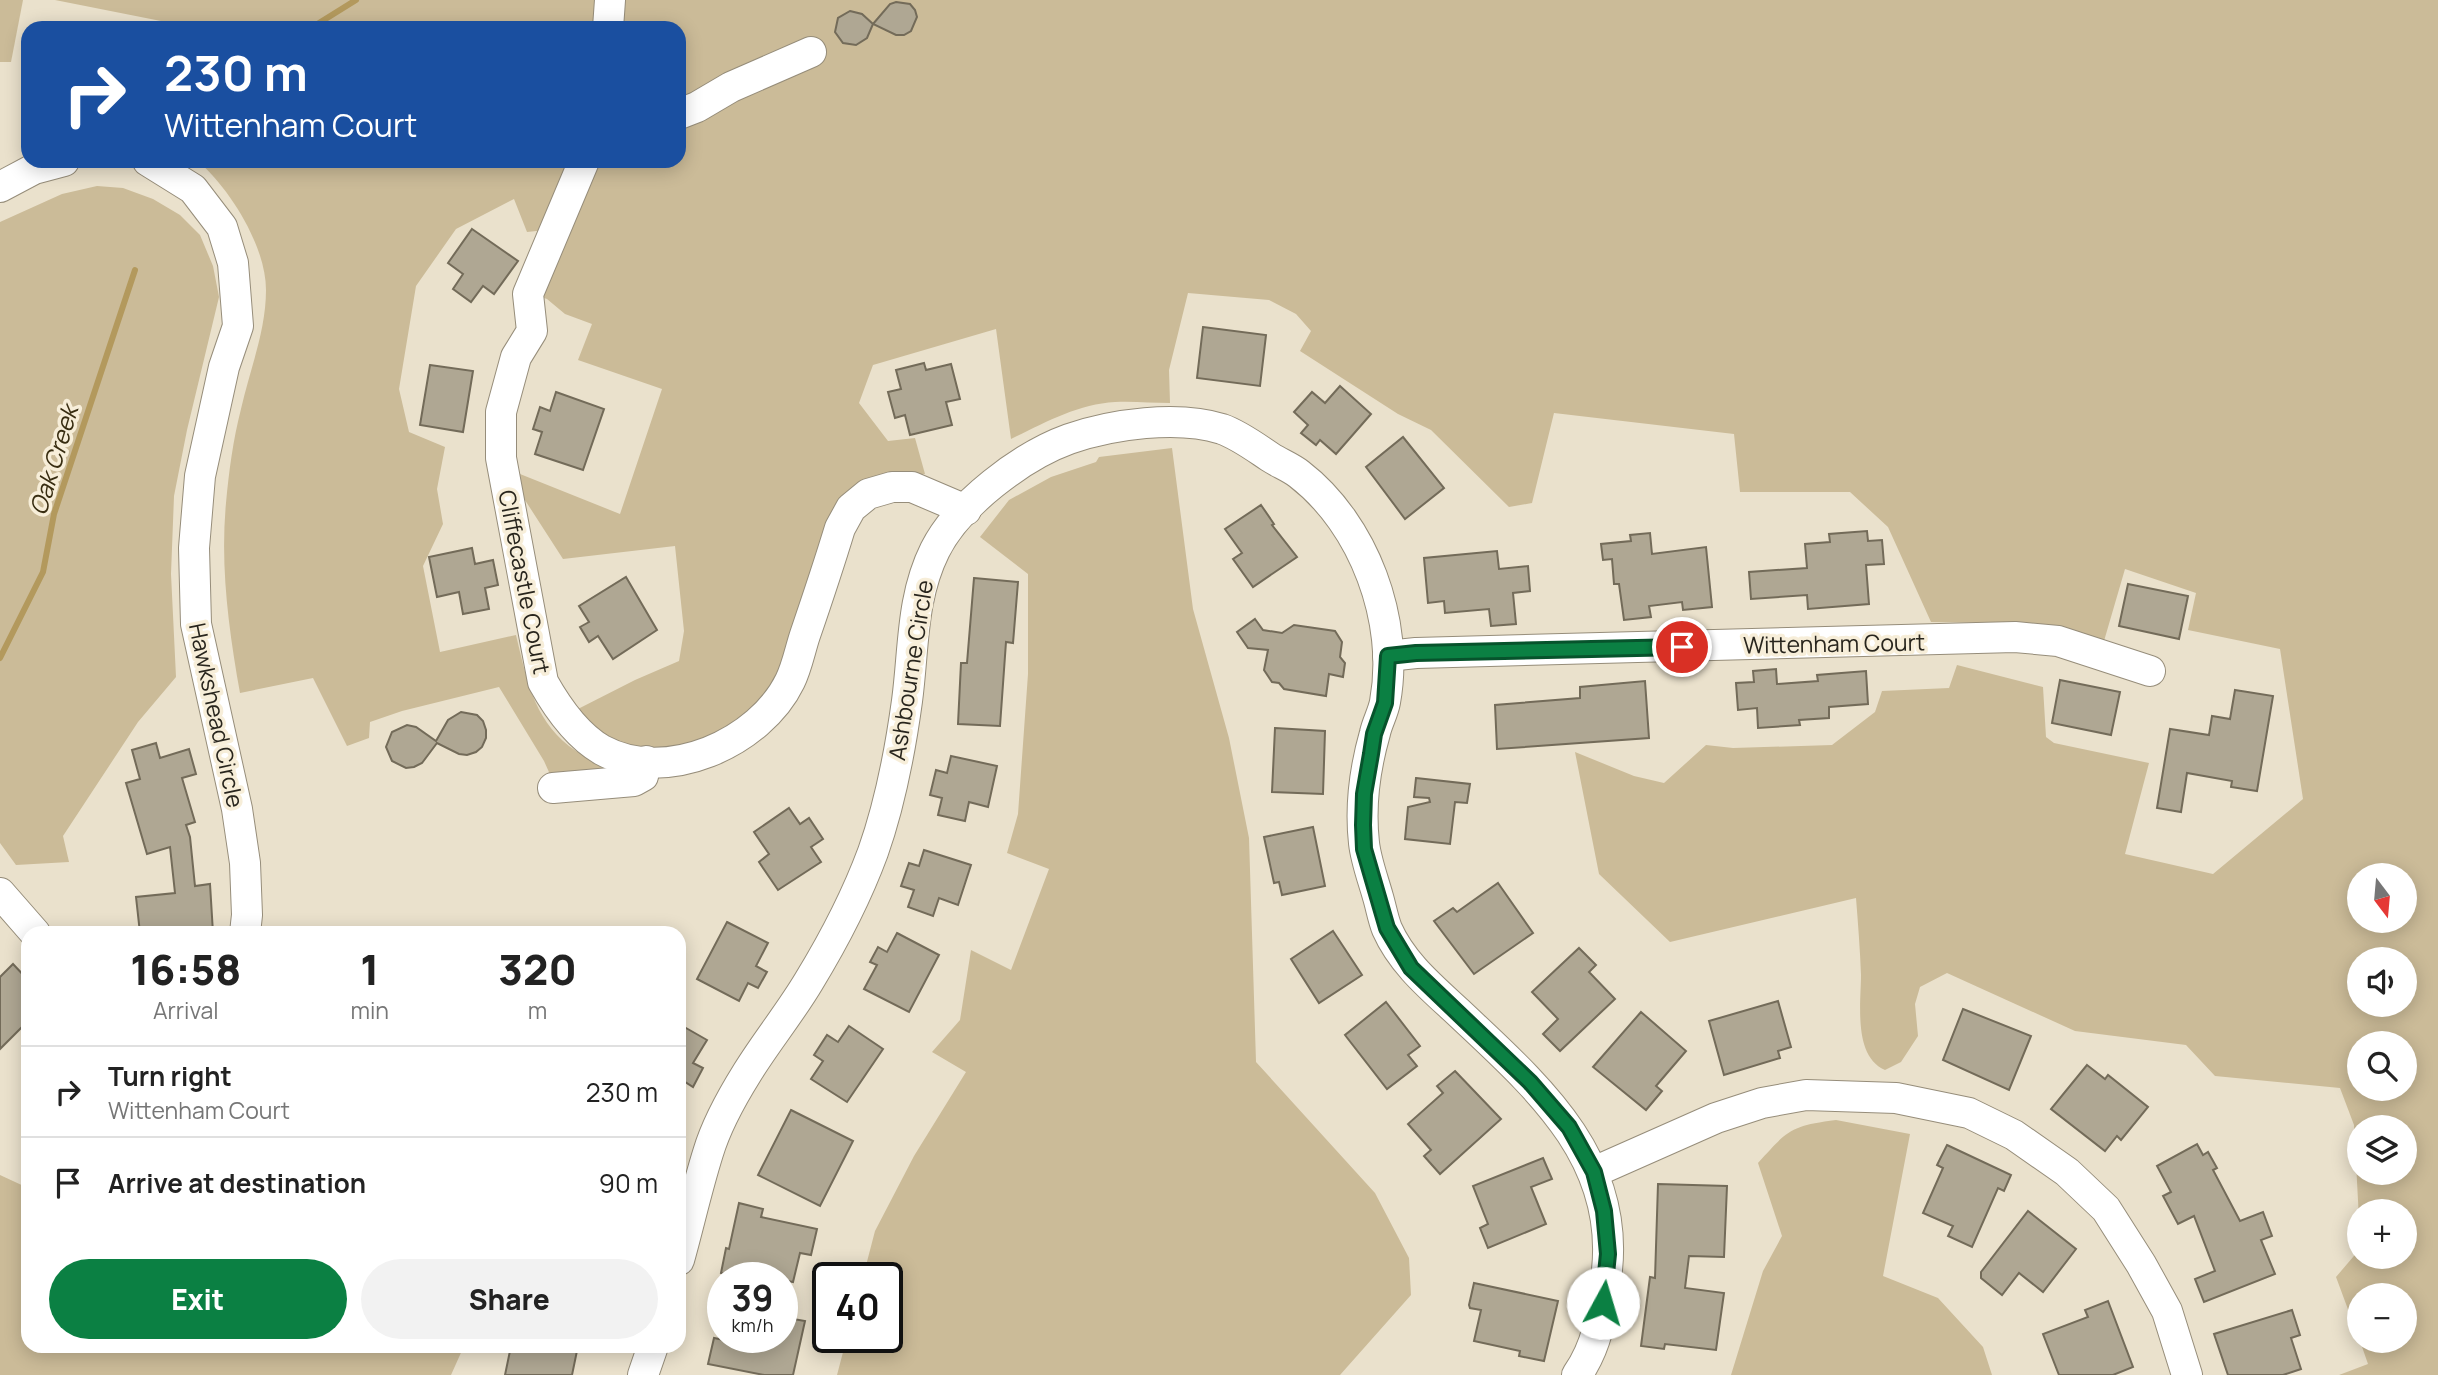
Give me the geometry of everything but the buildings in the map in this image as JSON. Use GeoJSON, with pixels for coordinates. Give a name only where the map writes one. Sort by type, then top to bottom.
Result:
{"type":"FeatureCollection","features":[{"type":"Feature","properties":{"kind":"street"},"geometry":{"type":"LineString","coordinates":[[608,21],[610,0]]}},
{"type":"Feature","properties":{"kind":"street"},"geometry":{"type":"LineString","coordinates":[[686,111],[731,87],[811,52]]}},
{"type":"Feature","properties":{"kind":"street"},"geometry":{"type":"LineString","coordinates":[[0,187],[38,168]]}},
{"type":"Feature","properties":{"kind":"street","name":"Hawkshead Circle"},"geometry":{"type":"LineString","coordinates":[[159,168],[193,189],[222,227],[233,263],[238,326],[224,367],[200,476],[194,548],[196,624],[237,809],[245,863],[246,926]]}},
{"type":"Feature","properties":{"kind":"street","name":"Cliffecastle Court"},"geometry":{"type":"LineString","coordinates":[[581,168],[528,294],[532,331],[516,357],[500,412],[501,458],[543,682],[569,721],[602,750],[646,761],[670,762],[701,755],[730,743],[759,722],[790,682],[841,528],[851,508],[868,494],[892,487],[912,487],[966,510]]}},
{"type":"Feature","properties":{"kind":"street","name":"Ashbourne Circle"},"geometry":{"type":"LineString","coordinates":[[686,1207],[690,1177],[709,1147],[745,1076],[808,984],[853,904],[875,846],[890,794],[907,699],[914,621],[922,580],[938,544],[966,510],[1016,467],[1042,449],[1097,431],[1151,423],[1190,423],[1224,430],[1300,475],[1327,502],[1356,538],[1369,566],[1384,622],[1388,656],[1385,703],[1372,746],[1364,794],[1364,849],[1387,928],[1411,968],[1530,1082],[1569,1127],[1594,1172],[1604,1211],[1608,1254],[1600,1327],[1577,1375]]}},
{"type":"Feature","properties":{"kind":"street","name":"Wittenham Court"},"geometry":{"type":"LineString","coordinates":[[1388,656],[1416,653],[2015,637],[2058,641],[2150,671]]}},
{"type":"Feature","properties":{"kind":"street"},"geometry":{"type":"LineString","coordinates":[[553,788],[635,781],[643,776],[646,761]]}},
{"type":"Feature","properties":{"kind":"street"},"geometry":{"type":"LineString","coordinates":[[0,893],[29,926]]}},
{"type":"Feature","properties":{"kind":"street"},"geometry":{"type":"LineString","coordinates":[[1594,1172],[1716,1118],[1762,1103],[1806,1095],[1896,1098],[1969,1113],[2014,1135],[2067,1172],[2106,1209],[2167,1311],[2188,1375]]}},
{"type":"Feature","properties":{"kind":"street"},"geometry":{"type":"LineString","coordinates":[[643,1375],[651,1353]]}},
{"type":"Feature","properties":{"kind":"shaded area"},"geometry":{"type":"Polygon","coordinates":[[[0,0],[23,0],[11,62],[0,62],[0,0]]]}},
{"type":"Feature","properties":{"kind":"shaded area"},"geometry":{"type":"Polygon","coordinates":[[[55,0],[2438,0],[2438,1375],[2339,1375],[2368,1364],[2364,1353],[2417,1353],[2417,1283],[2347,1283],[2347,1307],[2336,1277],[2347,1264],[2347,1269],[2417,1269],[2417,1199],[2358,1199],[2357,1185],[2417,1185],[2417,1115],[2350,1115],[2340,1088],[2215,1076],[2186,1045],[2075,1031],[1947,973],[1920,987],[1915,1004],[1918,1036],[1901,1062],[1885,1070],[1875,1063],[1863,1041],[1856,898],[1670,942],[1599,874],[1575,752],[1634,776],[1664,783],[1706,745],[1733,748],[1832,745],[1875,712],[1882,691],[1949,688],[1957,665],[2043,687],[2046,737],[2054,743],[2149,763],[2125,854],[2213,874],[2303,799],[2280,649],[2188,630],[2196,593],[2125,569],[2104,641],[2008,623],[1931,622],[1888,527],[1850,492],[1740,492],[1734,434],[1554,413],[1532,503],[1509,507],[1431,430],[1398,414],[1300,351],[1311,331],[1296,314],[1269,300],[1188,293],[1169,370],[1170,403],[1115,402],[1088,406],[1011,439],[996,329],[873,365],[859,403],[888,441],[915,438],[925,474],[889,477],[872,482],[775,683],[757,708],[711,739],[656,750],[611,742],[574,711],[679,661],[684,631],[675,546],[563,559],[523,497],[520,474],[620,514],[662,389],[578,360],[592,324],[565,314],[547,299],[520,290],[546,230],[527,232],[514,199],[456,229],[416,286],[399,389],[409,432],[445,447],[437,489],[443,524],[423,566],[440,652],[516,635],[533,695],[547,723],[574,750],[617,773],[553,781],[544,761],[499,687],[402,711],[370,722],[369,738],[347,746],[313,678],[240,693],[227,599],[224,527],[238,421],[260,335],[266,290],[260,255],[253,237],[222,187],[205,168],[686,168],[686,21],[161,21],[55,0]]]}},
{"type":"Feature","properties":{"kind":"shaded area"},"geometry":{"type":"Polygon","coordinates":[[[97,186],[123,188],[153,199],[180,215],[200,235],[213,266],[219,297],[174,496],[171,574],[176,677],[138,722],[63,836],[69,862],[16,865],[0,843],[0,222],[62,194],[97,186]]]}},
{"type":"Feature","properties":{"kind":"shaded area"},"geometry":{"type":"Polygon","coordinates":[[[1172,448],[1193,609],[1229,738],[1249,838],[1256,1062],[1375,1193],[1409,1258],[1411,1295],[1340,1375],[837,1375],[843,1353],[903,1353],[903,1262],[867,1262],[875,1231],[914,1156],[966,1072],[932,1052],[960,1020],[971,950],[1011,970],[1049,869],[1007,853],[1018,814],[1028,674],[1028,574],[980,537],[1009,500],[1051,477],[1096,462],[1099,457],[1172,448]]]}},
{"type":"Feature","properties":{"kind":"shaded area"},"geometry":{"type":"Polygon","coordinates":[[[1836,1120],[1910,1134],[1883,1276],[1938,1298],[1983,1347],[1992,1375],[1731,1375],[1763,1271],[1782,1236],[1758,1163],[1791,1131],[1836,1120]]]}},
{"type":"Feature","properties":{"kind":"shaded area"},"geometry":{"type":"Polygon","coordinates":[[[0,1175],[21,1185],[21,1353],[461,1353],[451,1375],[0,1375],[0,1175]]]}},
{"type":"Feature","properties":{"kind":"waterway","name":"Oak Creek"},"geometry":{"type":"LineString","coordinates":[[322,21],[356,0]]}},
{"type":"Feature","properties":{"kind":"waterway","name":"Oak Creek"},"geometry":{"type":"LineString","coordinates":[[0,658],[43,572],[54,514],[135,270]]}},
{"type":"Feature","properties":{"kind":"route"},"geometry":{"type":"LineString","coordinates":[[1603,1303],[1608,1254],[1604,1211],[1594,1172],[1569,1127],[1530,1082],[1411,968],[1387,928],[1364,849],[1364,794],[1374,734],[1385,703],[1388,656],[1416,653],[1682,647]]}}]}
